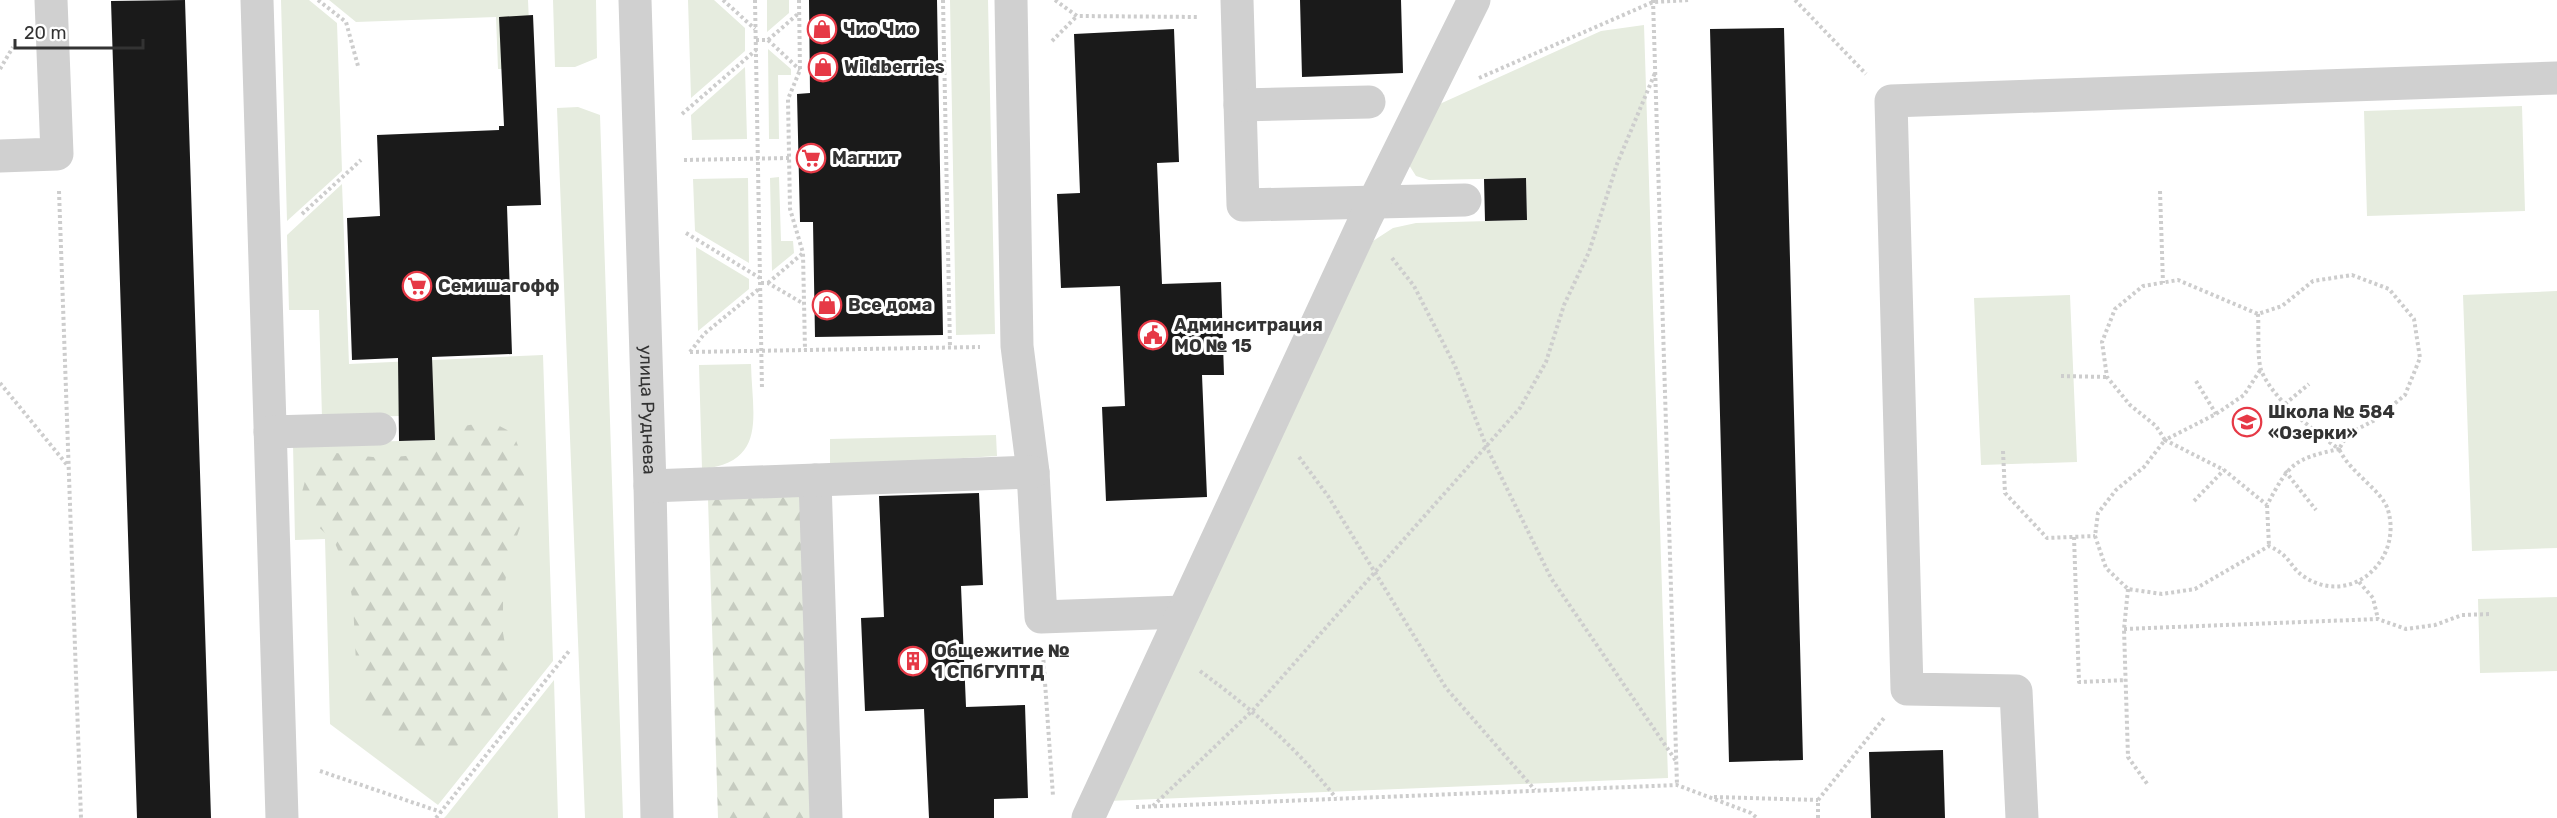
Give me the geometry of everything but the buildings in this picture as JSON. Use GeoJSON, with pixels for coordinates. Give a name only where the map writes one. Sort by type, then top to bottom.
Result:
{"type":"FeatureCollection","features":[{"type":"Feature","properties":{"kind":"street"},"geometry":{"type":"LineString","coordinates":[[0,156],[57,154],[51,0]]}},
{"type":"Feature","properties":{"kind":"street"},"geometry":{"type":"LineString","coordinates":[[257,0],[282,818]]}},
{"type":"Feature","properties":{"kind":"street","name":"улица Руднева"},"geometry":{"type":"LineString","coordinates":[[635,0],[650,486],[657,818]]}},
{"type":"Feature","properties":{"kind":"street"},"geometry":{"type":"LineString","coordinates":[[1011,0],[1017,346],[1033,472],[1041,617],[1183,612]]}},
{"type":"Feature","properties":{"kind":"street"},"geometry":{"type":"LineString","coordinates":[[1090,814],[1369,212],[1474,0]]}},
{"type":"Feature","properties":{"kind":"street"},"geometry":{"type":"LineString","coordinates":[[1237,9],[1243,206],[1369,212],[1465,200]]}},
{"type":"Feature","properties":{"kind":"street"},"geometry":{"type":"LineString","coordinates":[[2022,818],[2016,691],[1907,689],[1891,101],[2557,78]]}},
{"type":"Feature","properties":{"kind":"street"},"geometry":{"type":"LineString","coordinates":[[1240,105],[1369,102]]}},
{"type":"Feature","properties":{"kind":"street"},"geometry":{"type":"LineString","coordinates":[[270,432],[380,429]]}},
{"type":"Feature","properties":{"kind":"street"},"geometry":{"type":"LineString","coordinates":[[650,486],[1033,472]]}},
{"type":"Feature","properties":{"kind":"street"},"geometry":{"type":"LineString","coordinates":[[815,480],[826,818]]}},
{"type":"Feature","properties":{"kind":"path"},"geometry":{"type":"LineString","coordinates":[[318,0],[346,22],[358,66]]}},
{"type":"Feature","properties":{"kind":"path"},"geometry":{"type":"LineString","coordinates":[[723,0],[756,30]]}},
{"type":"Feature","properties":{"kind":"path"},"geometry":{"type":"LineString","coordinates":[[756,0],[762,390]]}},
{"type":"Feature","properties":{"kind":"path"},"geometry":{"type":"LineString","coordinates":[[799,0],[800,70],[788,99],[789,158],[790,209],[803,253],[805,350]]}},
{"type":"Feature","properties":{"kind":"path"},"geometry":{"type":"LineString","coordinates":[[761,283],[704,334],[690,352],[950,348],[943,0]]}},
{"type":"Feature","properties":{"kind":"path"},"geometry":{"type":"LineString","coordinates":[[1055,0],[1077,16],[1237,9]]}},
{"type":"Feature","properties":{"kind":"path"},"geometry":{"type":"LineString","coordinates":[[1425,101],[1653,1],[1690,0]]}},
{"type":"Feature","properties":{"kind":"path"},"geometry":{"type":"LineString","coordinates":[[1795,0],[1891,101]]}},
{"type":"Feature","properties":{"kind":"path"},"geometry":{"type":"LineString","coordinates":[[1653,1],[1677,785]]}},
{"type":"Feature","properties":{"kind":"path"},"geometry":{"type":"LineString","coordinates":[[756,40],[768,40],[799,13]]}},
{"type":"Feature","properties":{"kind":"path"},"geometry":{"type":"LineString","coordinates":[[768,40],[800,70]]}},
{"type":"Feature","properties":{"kind":"path"},"geometry":{"type":"LineString","coordinates":[[682,114],[757,50]]}},
{"type":"Feature","properties":{"kind":"path"},"geometry":{"type":"LineString","coordinates":[[1153,806],[1253,710],[1520,408],[1546,362],[1564,305],[1589,252],[1617,164],[1655,73]]}},
{"type":"Feature","properties":{"kind":"path"},"geometry":{"type":"LineString","coordinates":[[57,154],[81,818]]}},
{"type":"Feature","properties":{"kind":"path"},"geometry":{"type":"LineString","coordinates":[[684,160],[789,158]]}},
{"type":"Feature","properties":{"kind":"path"},"geometry":{"type":"LineString","coordinates":[[264,249],[361,160]]}},
{"type":"Feature","properties":{"kind":"path"},"geometry":{"type":"LineString","coordinates":[[2160,191],[2163,283]]}},
{"type":"Feature","properties":{"kind":"path"},"geometry":{"type":"LineString","coordinates":[[1369,212],[1414,286],[1455,366],[1487,448],[1551,578],[1677,762]]}},
{"type":"Feature","properties":{"kind":"path"},"geometry":{"type":"LineString","coordinates":[[686,233],[761,283],[768,283],[804,304]]}},
{"type":"Feature","properties":{"kind":"path"},"geometry":{"type":"LineString","coordinates":[[768,283],[803,253]]}},
{"type":"Feature","properties":{"kind":"path"},"geometry":{"type":"LineString","coordinates":[[2267,505],[2224,470],[2165,440],[2156,426],[2130,405],[2107,377],[2102,342],[2115,309],[2143,286],[2178,280],[2258,314],[2282,306],[2313,281],[2352,275],[2389,289],[2414,319],[2420,358],[2406,395],[2375,420],[2348,434],[2339,449],[2311,455],[2285,471],[2267,505],[2269,546]]}},
{"type":"Feature","properties":{"kind":"path"},"geometry":{"type":"LineString","coordinates":[[2258,314],[2261,369],[2285,404],[2308,427],[2339,449],[2346,464],[2369,485],[2388,508],[2392,536],[2382,563],[2359,582],[2330,586],[2303,576],[2284,554],[2269,546]]}},
{"type":"Feature","properties":{"kind":"path"},"geometry":{"type":"LineString","coordinates":[[2261,369],[2244,395],[2216,414],[2165,440],[2144,467],[2116,490],[2098,513],[2095,536],[2106,568],[2128,589],[2162,594],[2195,589],[2269,546]]}},
{"type":"Feature","properties":{"kind":"path"},"geometry":{"type":"LineString","coordinates":[[2061,376],[2107,377]]}},
{"type":"Feature","properties":{"kind":"path"},"geometry":{"type":"LineString","coordinates":[[2196,381],[2216,414]]}},
{"type":"Feature","properties":{"kind":"path"},"geometry":{"type":"LineString","coordinates":[[0,383],[69,466]]}},
{"type":"Feature","properties":{"kind":"path"},"geometry":{"type":"LineString","coordinates":[[2285,404],[2309,384]]}},
{"type":"Feature","properties":{"kind":"path"},"geometry":{"type":"LineString","coordinates":[[1272,421],[1328,496],[1446,688],[1535,791]]}},
{"type":"Feature","properties":{"kind":"path"},"geometry":{"type":"LineString","coordinates":[[2003,451],[2005,493],[2047,538],[2095,536]]}},
{"type":"Feature","properties":{"kind":"path"},"geometry":{"type":"LineString","coordinates":[[2194,501],[2224,470]]}},
{"type":"Feature","properties":{"kind":"path"},"geometry":{"type":"LineString","coordinates":[[2285,471],[2316,510]]}},
{"type":"Feature","properties":{"kind":"path"},"geometry":{"type":"LineString","coordinates":[[2074,537],[2079,682],[2126,680]]}},
{"type":"Feature","properties":{"kind":"path"},"geometry":{"type":"LineString","coordinates":[[2359,582],[2373,598],[2378,620]]}},
{"type":"Feature","properties":{"kind":"path"},"geometry":{"type":"LineString","coordinates":[[2128,589],[2124,629],[2128,757],[2148,785]]}},
{"type":"Feature","properties":{"kind":"path"},"geometry":{"type":"LineString","coordinates":[[2124,629],[2378,620],[2406,629],[2435,625],[2462,615],[2491,614]]}},
{"type":"Feature","properties":{"kind":"path"},"geometry":{"type":"LineString","coordinates":[[1041,617],[1054,806]]}},
{"type":"Feature","properties":{"kind":"path"},"geometry":{"type":"LineString","coordinates":[[1167,648],[1253,710],[1304,759],[1336,799]]}},
{"type":"Feature","properties":{"kind":"path"},"geometry":{"type":"LineString","coordinates":[[436,818],[569,651]]}},
{"type":"Feature","properties":{"kind":"path"},"geometry":{"type":"LineString","coordinates":[[1818,818],[1818,800],[1907,689]]}},
{"type":"Feature","properties":{"kind":"path"},"geometry":{"type":"LineString","coordinates":[[280,758],[441,812]]}},
{"type":"Feature","properties":{"kind":"path"},"geometry":{"type":"LineString","coordinates":[[1090,814],[1153,806],[1677,785],[1757,818]]}},
{"type":"Feature","properties":{"kind":"path"},"geometry":{"type":"LineString","coordinates":[[1709,797],[1818,800]]}},
{"type":"Feature","properties":{"kind":"green space"},"geometry":{"type":"Polygon","coordinates":[[[281,0],[309,0],[337,23],[342,171],[287,221],[281,0]]]}},
{"type":"Feature","properties":{"kind":"green space"},"geometry":{"type":"Polygon","coordinates":[[[329,0],[528,0],[531,68],[498,69],[496,17],[356,22],[329,0]]]}},
{"type":"Feature","properties":{"kind":"green space"},"geometry":{"type":"Polygon","coordinates":[[[553,0],[596,0],[597,58],[575,67],[555,67],[553,0]]]}},
{"type":"Feature","properties":{"kind":"green space"},"geometry":{"type":"Polygon","coordinates":[[[688,0],[714,0],[745,28],[745,51],[691,98],[688,0]]]}},
{"type":"Feature","properties":{"kind":"green space"},"geometry":{"type":"Polygon","coordinates":[[[767,0],[789,0],[789,13],[767,32],[767,0]]]}},
{"type":"Feature","properties":{"kind":"green space"},"geometry":{"type":"Polygon","coordinates":[[[950,0],[988,0],[995,334],[956,335],[950,0]]]}},
{"type":"Feature","properties":{"kind":"green space"},"geometry":{"type":"Polygon","coordinates":[[[1644,25],[1668,778],[1108,801],[1373,241],[1393,228],[1416,223],[1527,220],[1526,178],[1429,180],[1416,176],[1409,165],[1433,107],[1601,31],[1644,25]]]}},
{"type":"Feature","properties":{"kind":"green space"},"geometry":{"type":"Polygon","coordinates":[[[768,49],[791,69],[791,75],[778,75],[779,139],[769,139],[768,49]]]}},
{"type":"Feature","properties":{"kind":"green space"},"geometry":{"type":"Polygon","coordinates":[[[745,67],[747,139],[692,140],[691,115],[745,67]]]}},
{"type":"Feature","properties":{"kind":"green space"},"geometry":{"type":"Polygon","coordinates":[[[2522,106],[2525,211],[2367,216],[2364,111],[2522,106]]]}},
{"type":"Feature","properties":{"kind":"green space"},"geometry":{"type":"Polygon","coordinates":[[[578,107],[600,115],[623,818],[585,818],[557,108],[578,107]]]}},
{"type":"Feature","properties":{"kind":"green space"},"geometry":{"type":"Polygon","coordinates":[[[779,177],[781,241],[793,241],[794,253],[772,271],[770,178],[779,177]]]}},
{"type":"Feature","properties":{"kind":"green space"},"geometry":{"type":"Polygon","coordinates":[[[748,178],[749,263],[695,231],[693,179],[748,178]]]}},
{"type":"Feature","properties":{"kind":"green space"},"geometry":{"type":"Polygon","coordinates":[[[342,184],[349,364],[543,355],[553,661],[438,805],[330,724],[325,539],[295,540],[293,444],[435,440],[399,416],[322,418],[319,310],[289,310],[287,235],[342,184]]]}},
{"type":"Feature","properties":{"kind":"green space"},"geometry":{"type":"Polygon","coordinates":[[[696,247],[749,279],[749,289],[698,331],[696,247]]]}},
{"type":"Feature","properties":{"kind":"green space"},"geometry":{"type":"Polygon","coordinates":[[[2557,291],[2557,548],[2472,551],[2463,295],[2557,291]]]}},
{"type":"Feature","properties":{"kind":"green space"},"geometry":{"type":"Polygon","coordinates":[[[2070,295],[2077,462],[1981,465],[1974,298],[2070,295]]]}},
{"type":"Feature","properties":{"kind":"green space"},"geometry":{"type":"Polygon","coordinates":[[[751,364],[753,418],[752,433],[747,446],[738,457],[723,465],[702,469],[699,365],[751,364]]]}},
{"type":"Feature","properties":{"kind":"green space"},"geometry":{"type":"Polygon","coordinates":[[[490,421],[513,433],[524,461],[524,516],[508,562],[503,598],[503,633],[509,666],[507,701],[485,730],[455,747],[416,748],[386,730],[364,700],[356,663],[353,602],[347,571],[334,541],[312,521],[302,492],[310,463],[336,453],[382,458],[417,455],[442,447],[459,427],[490,421]]]}},
{"type":"Feature","properties":{"kind":"green space"},"geometry":{"type":"Polygon","coordinates":[[[996,435],[997,456],[830,466],[830,439],[996,435]]]}},
{"type":"Feature","properties":{"kind":"green space"},"geometry":{"type":"Polygon","coordinates":[[[806,496],[816,818],[718,818],[708,499],[806,496]]]}},
{"type":"Feature","properties":{"kind":"green space"},"geometry":{"type":"Polygon","coordinates":[[[2557,597],[2557,671],[2480,673],[2478,599],[2557,597]]]}},
{"type":"Feature","properties":{"kind":"green space"},"geometry":{"type":"Polygon","coordinates":[[[554,680],[558,818],[444,818],[446,816],[554,680]]]}},
{"type":"Feature","properties":{"kind":"place","name":"Чио Чио"},"geometry":{"type":"Point","coordinates":[822,29]}},
{"type":"Feature","properties":{"kind":"place","name":"Wildberries"},"geometry":{"type":"Point","coordinates":[823,67]}},
{"type":"Feature","properties":{"kind":"place","name":"Магнит"},"geometry":{"type":"Point","coordinates":[811,158]}},
{"type":"Feature","properties":{"kind":"place","name":"Семишагофф"},"geometry":{"type":"Point","coordinates":[417,286]}},
{"type":"Feature","properties":{"kind":"place","name":"Все дома"},"geometry":{"type":"Point","coordinates":[827,305]}},
{"type":"Feature","properties":{"kind":"place","name":"Админситрация МО № 15"},"geometry":{"type":"Point","coordinates":[1153,335]}},
{"type":"Feature","properties":{"kind":"place","name":"Школа № 584 «Озерки»"},"geometry":{"type":"Point","coordinates":[2247,422]}},
{"type":"Feature","properties":{"kind":"place","name":"Общежитие № 1 СПбГУПТД"},"geometry":{"type":"Point","coordinates":[913,661]}}]}
